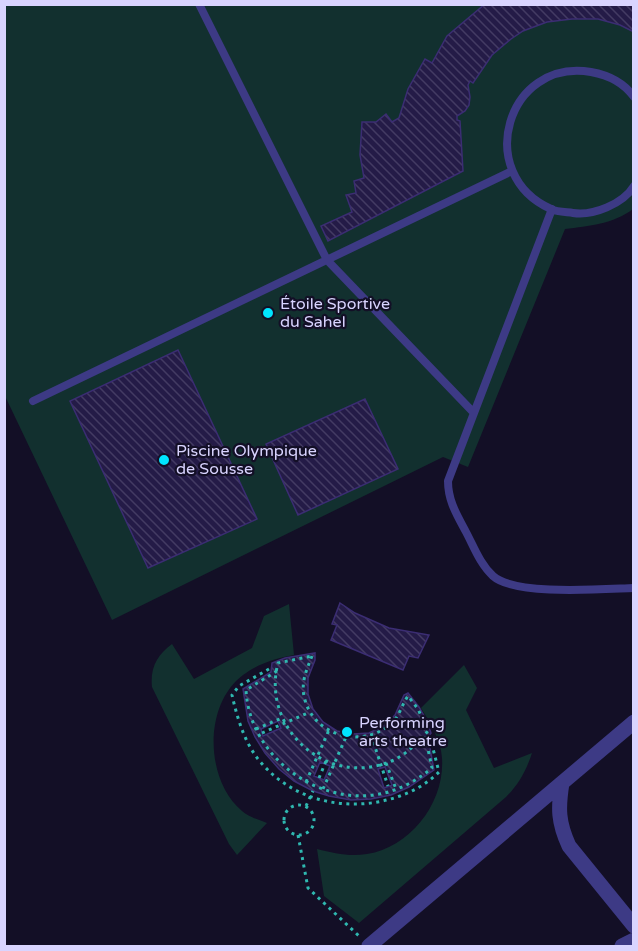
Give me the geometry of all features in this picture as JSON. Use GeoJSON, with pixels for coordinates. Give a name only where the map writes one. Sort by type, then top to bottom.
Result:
{"type":"FeatureCollection","features":[{"type":"Feature","properties":{"kind":"street"},"geometry":{"type":"LineString","coordinates":[[369,946],[633,722]]}},
{"type":"Feature","properties":{"kind":"street"},"geometry":{"type":"LineString","coordinates":[[562,783],[558,811],[563,834],[569,846],[633,926]]}},
{"type":"Feature","properties":{"kind":"street"},"geometry":{"type":"LineString","coordinates":[[622,946],[633,940]]}},
{"type":"Feature","properties":{"kind":"lane"},"geometry":{"type":"LineString","coordinates":[[199,4],[327,260],[473,412]]}},
{"type":"Feature","properties":{"kind":"lane"},"geometry":{"type":"LineString","coordinates":[[633,97],[628,89],[604,74],[576,70],[549,76],[525,92],[510,116],[506,144],[512,171],[528,194],[552,209],[580,214],[608,208],[630,192],[633,186]]}},
{"type":"Feature","properties":{"kind":"lane"},"geometry":{"type":"LineString","coordinates":[[33,401],[512,171]]}},
{"type":"Feature","properties":{"kind":"lane"},"geometry":{"type":"LineString","coordinates":[[552,209],[448,481],[448,497],[482,561],[493,576],[506,584],[534,588],[588,590],[633,588]]}},
{"type":"Feature","properties":{"kind":"path"},"geometry":{"type":"LineString","coordinates":[[312,656],[304,680],[304,696],[310,712],[329,730],[346,737],[362,737],[378,733],[392,723],[403,709],[408,696],[428,731],[411,749],[381,765],[351,768],[317,757],[295,740],[284,723],[275,693],[278,663],[312,656]]}},
{"type":"Feature","properties":{"kind":"path"},"geometry":{"type":"LineString","coordinates":[[269,669],[239,686],[232,695],[238,722],[258,759],[284,783],[310,797],[351,806],[381,803],[412,791],[439,772],[430,737]]}},
{"type":"Feature","properties":{"kind":"path"},"geometry":{"type":"LineString","coordinates":[[277,671],[246,690],[250,712],[256,729],[275,758],[306,782],[323,789],[355,795],[373,795],[396,789],[410,783],[432,768],[424,734]]}},
{"type":"Feature","properties":{"kind":"path"},"geometry":{"type":"LineString","coordinates":[[262,733],[310,712]]}},
{"type":"Feature","properties":{"kind":"path"},"geometry":{"type":"LineString","coordinates":[[256,729],[282,718]]}},
{"type":"Feature","properties":{"kind":"path"},"geometry":{"type":"LineString","coordinates":[[306,782],[329,730]]}},
{"type":"Feature","properties":{"kind":"path"},"geometry":{"type":"LineString","coordinates":[[371,735],[388,786]]}},
{"type":"Feature","properties":{"kind":"path"},"geometry":{"type":"LineString","coordinates":[[248,740],[255,736]]}},
{"type":"Feature","properties":{"kind":"path"},"geometry":{"type":"LineString","coordinates":[[323,789],[346,737]]}},
{"type":"Feature","properties":{"kind":"path"},"geometry":{"type":"LineString","coordinates":[[318,778],[326,761]]}},
{"type":"Feature","properties":{"kind":"path"},"geometry":{"type":"LineString","coordinates":[[386,763],[396,789]]}},
{"type":"Feature","properties":{"kind":"path"},"geometry":{"type":"LineString","coordinates":[[306,806],[313,791]]}},
{"type":"Feature","properties":{"kind":"path"},"geometry":{"type":"LineString","coordinates":[[292,806],[306,806],[314,815],[313,825],[307,832],[298,835],[286,827],[285,813],[292,806]]}},
{"type":"Feature","properties":{"kind":"path"},"geometry":{"type":"LineString","coordinates":[[298,835],[309,888],[369,946]]}},
{"type":"Feature","properties":{"kind":"green space","name":"Étoile Sportive du Sahel"},"geometry":{"type":"Polygon","coordinates":[[[5,5],[633,5],[633,209],[609,221],[565,229],[468,467],[443,457],[112,620],[5,396],[5,5]]]}},
{"type":"Feature","properties":{"kind":"green space"},"geometry":{"type":"Polygon","coordinates":[[[289,604],[294,655],[267,662],[243,675],[230,688],[215,723],[214,743],[221,781],[230,797],[242,811],[267,823],[237,855],[229,844],[152,687],[153,668],[162,653],[172,644],[194,679],[252,648],[264,616],[289,604]]]}},
{"type":"Feature","properties":{"kind":"green space"},"geometry":{"type":"Polygon","coordinates":[[[464,665],[477,688],[466,710],[494,768],[532,753],[527,766],[506,797],[359,923],[324,896],[317,849],[354,855],[383,850],[411,832],[422,820],[438,791],[442,758],[437,738],[421,708],[464,665]]]}},
{"type":"Feature","properties":{"kind":"building"},"geometry":{"type":"Polygon","coordinates":[[[485,4],[634,4],[634,32],[620,25],[598,19],[572,19],[547,22],[523,31],[511,39],[492,55],[473,83],[470,81],[468,85],[469,105],[457,116],[457,120],[460,121],[463,171],[328,241],[321,226],[352,212],[346,195],[356,193],[354,181],[364,178],[360,155],[362,122],[376,122],[386,114],[392,122],[399,118],[408,89],[425,59],[432,63],[447,36],[485,4]]]}},
{"type":"Feature","properties":{"kind":"building","name":"Piscine Olympique de Sousse"},"geometry":{"type":"Polygon","coordinates":[[[178,350],[257,519],[148,568],[70,401],[178,350]]]}},
{"type":"Feature","properties":{"kind":"building"},"geometry":{"type":"Polygon","coordinates":[[[365,399],[398,469],[298,515],[266,444],[365,399]]]}},
{"type":"Feature","properties":{"kind":"building"},"geometry":{"type":"Polygon","coordinates":[[[340,603],[355,613],[389,628],[429,635],[418,658],[409,656],[403,670],[331,640],[337,625],[332,624],[340,603]]]}},
{"type":"Feature","properties":{"kind":"building"},"geometry":{"type":"Polygon","coordinates":[[[315,653],[315,660],[308,678],[308,694],[313,709],[323,722],[337,731],[353,734],[369,733],[384,726],[395,715],[404,695],[408,693],[427,721],[431,733],[428,737],[434,770],[409,787],[391,795],[371,799],[351,800],[329,796],[294,781],[279,769],[255,737],[248,721],[243,689],[271,672],[272,663],[285,658],[315,653]],[[278,721],[261,729],[263,736],[281,728],[278,721]],[[320,762],[314,776],[324,780],[330,766],[320,762]],[[385,767],[378,769],[384,788],[392,785],[385,767]]]}},
{"type":"Feature","properties":{"kind":"place","name":"Étoile Sportive du Sahel"},"geometry":{"type":"Point","coordinates":[268,313]}},
{"type":"Feature","properties":{"kind":"place","name":"Piscine Olympique de Sousse"},"geometry":{"type":"Point","coordinates":[164,460]}},
{"type":"Feature","properties":{"kind":"place","name":"Performing arts theatre"},"geometry":{"type":"Point","coordinates":[347,732]}}]}
